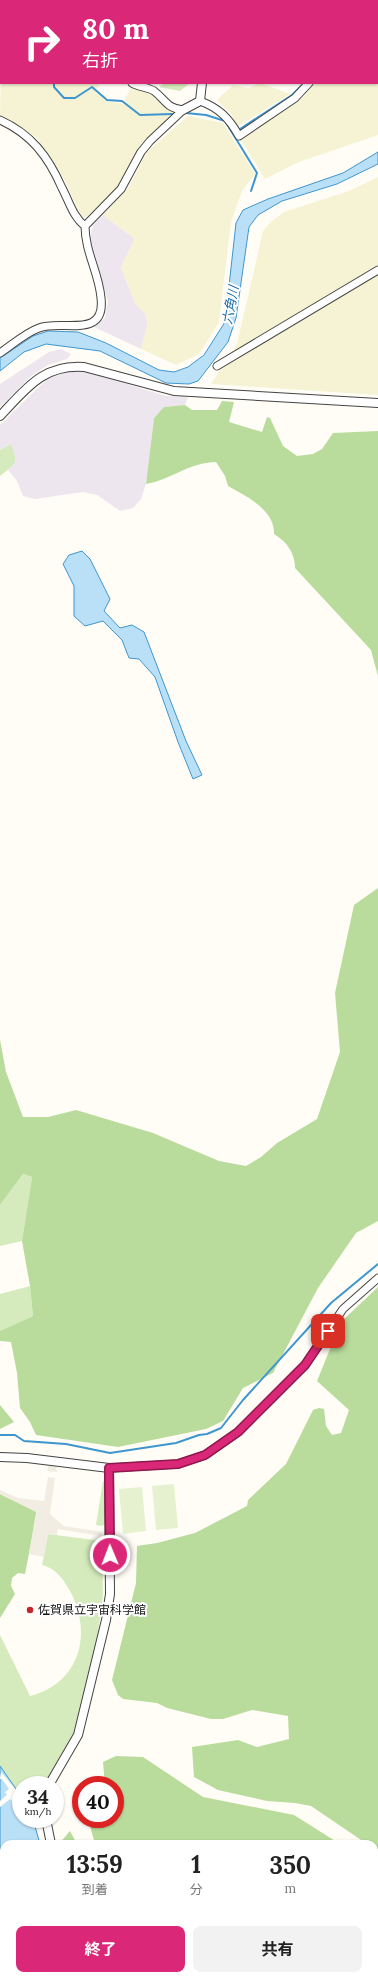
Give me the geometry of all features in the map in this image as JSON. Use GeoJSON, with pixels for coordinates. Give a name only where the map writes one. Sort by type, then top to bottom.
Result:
{"type":"FeatureCollection","features":[{"type":"Feature","properties":{"kind":"street"},"geometry":{"type":"LineString","coordinates":[[135,84],[153,90],[163,102],[173,109],[183,110]]}},
{"type":"Feature","properties":{"kind":"street"},"geometry":{"type":"LineString","coordinates":[[200,101],[202,84]]}},
{"type":"Feature","properties":{"kind":"street"},"geometry":{"type":"LineString","coordinates":[[85,226],[122,189],[141,152],[150,141],[183,110],[200,101],[208,104],[228,118],[239,136],[295,98],[308,84]]}},
{"type":"Feature","properties":{"kind":"street"},"geometry":{"type":"LineString","coordinates":[[0,120],[15,126],[36,144],[58,178],[73,211],[79,221],[85,226],[88,250],[102,297],[102,310],[98,318],[90,324],[79,326],[55,325],[39,328],[0,353]]}},
{"type":"Feature","properties":{"kind":"street"},"geometry":{"type":"LineString","coordinates":[[217,366],[378,270]]}},
{"type":"Feature","properties":{"kind":"street"},"geometry":{"type":"LineString","coordinates":[[0,416],[38,378],[54,369],[70,366],[90,368],[174,391],[378,403]]}},
{"type":"Feature","properties":{"kind":"street"},"geometry":{"type":"LineString","coordinates":[[0,1457],[27,1458],[109,1468],[178,1464],[205,1455],[238,1432],[305,1365],[343,1309],[378,1278]]}},
{"type":"Feature","properties":{"kind":"street"},"geometry":{"type":"LineString","coordinates":[[54,1776],[78,1735],[106,1620],[110,1594],[109,1468]]}},
{"type":"Feature","properties":{"kind":"street"},"geometry":{"type":"LineString","coordinates":[[47,1828],[49,1840]]}},
{"type":"Feature","properties":{"kind":"shaded area"},"geometry":{"type":"Polygon","coordinates":[[[1,84],[99,84],[95,92],[106,101],[123,104],[131,87],[152,93],[163,107],[175,113],[142,142],[122,182],[90,216],[82,218],[61,173],[36,137],[0,115],[1,84]]]}},
{"type":"Feature","properties":{"kind":"shaded area"},"geometry":{"type":"Polygon","coordinates":[[[258,84],[264,84],[290,94],[237,127],[232,115],[217,100],[233,85],[248,88],[258,84]]]}},
{"type":"Feature","properties":{"kind":"shaded area"},"geometry":{"type":"Polygon","coordinates":[[[314,84],[378,84],[378,135],[299,162],[265,179],[241,140],[302,98],[314,84]]]}},
{"type":"Feature","properties":{"kind":"shaded area"},"geometry":{"type":"Polygon","coordinates":[[[188,116],[223,123],[255,174],[242,191],[231,222],[219,322],[199,354],[176,365],[141,349],[148,323],[145,313],[136,305],[121,267],[135,239],[103,215],[128,188],[147,152],[188,116]]]}},
{"type":"Feature","properties":{"kind":"shaded area"},"geometry":{"type":"Polygon","coordinates":[[[378,177],[378,395],[211,384],[237,344],[263,231],[272,221],[284,212],[349,191],[378,177]]]}},
{"type":"Feature","properties":{"kind":"shaded area"},"geometry":{"type":"Polygon","coordinates":[[[103,215],[135,239],[121,267],[136,305],[145,313],[148,323],[141,349],[94,327],[105,318],[108,302],[90,237],[93,225],[103,215]]]}},
{"type":"Feature","properties":{"kind":"shaded area"},"geometry":{"type":"Polygon","coordinates":[[[61,349],[71,354],[67,359],[48,365],[31,376],[0,407],[0,384],[49,352],[61,349]]]}},
{"type":"Feature","properties":{"kind":"shaded area"},"geometry":{"type":"Polygon","coordinates":[[[82,370],[166,396],[188,397],[185,405],[164,407],[154,418],[146,484],[141,499],[133,508],[120,511],[97,495],[83,492],[35,499],[23,496],[17,481],[8,470],[14,464],[11,444],[0,450],[0,425],[46,380],[68,371],[82,370]]]}},
{"type":"Feature","properties":{"kind":"shaded area"},"geometry":{"type":"Polygon","coordinates":[[[49,1464],[56,1465],[57,1472],[47,1471],[49,1464]]]}},
{"type":"Feature","properties":{"kind":"shaded area"},"geometry":{"type":"Polygon","coordinates":[[[48,1477],[55,1478],[50,1513],[52,1516],[64,1526],[102,1532],[101,1536],[58,1529],[57,1535],[48,1534],[44,1557],[29,1554],[36,1512],[0,1494],[0,1490],[18,1498],[44,1501],[48,1477]]]}},
{"type":"Feature","properties":{"kind":"green space"},"geometry":{"type":"Polygon","coordinates":[[[163,84],[189,84],[180,91],[159,87],[163,84]]]}},
{"type":"Feature","properties":{"kind":"green space"},"geometry":{"type":"Polygon","coordinates":[[[222,401],[234,402],[229,422],[262,432],[267,417],[270,418],[283,446],[297,456],[313,454],[322,449],[333,433],[378,431],[378,676],[371,650],[295,568],[292,553],[286,544],[274,534],[273,525],[265,511],[251,499],[228,486],[225,476],[216,462],[196,465],[163,479],[146,484],[154,418],[164,407],[185,405],[192,410],[217,410],[222,401]]]}},
{"type":"Feature","properties":{"kind":"green space"},"geometry":{"type":"Polygon","coordinates":[[[11,444],[15,456],[14,463],[0,476],[0,450],[11,444]]]}},
{"type":"Feature","properties":{"kind":"green space"},"geometry":{"type":"Polygon","coordinates":[[[378,888],[378,1221],[356,1233],[318,1288],[273,1373],[243,1388],[223,1421],[206,1429],[118,1447],[36,1435],[30,1422],[20,1408],[17,1373],[11,1342],[0,1341],[0,1331],[33,1316],[30,1286],[22,1241],[32,1177],[23,1174],[0,1205],[0,1040],[6,1072],[23,1117],[48,1117],[76,1110],[153,1133],[219,1161],[246,1166],[261,1157],[277,1143],[317,1119],[340,1052],[335,993],[354,905],[378,888]]]}},
{"type":"Feature","properties":{"kind":"green space"},"geometry":{"type":"Polygon","coordinates":[[[23,1174],[32,1177],[22,1241],[0,1246],[0,1205],[23,1174]]]}},
{"type":"Feature","properties":{"kind":"green space"},"geometry":{"type":"Polygon","coordinates":[[[30,1286],[33,1316],[0,1331],[0,1294],[30,1286]]]}},
{"type":"Feature","properties":{"kind":"green space"},"geometry":{"type":"Polygon","coordinates":[[[378,1287],[378,1840],[361,1840],[311,1806],[267,1801],[218,1790],[194,1777],[192,1747],[238,1740],[257,1747],[289,1739],[288,1716],[252,1710],[223,1719],[211,1719],[167,1708],[157,1703],[123,1699],[118,1695],[112,1680],[136,1583],[137,1546],[157,1543],[195,1533],[247,1506],[248,1500],[286,1464],[313,1410],[319,1408],[324,1409],[326,1426],[332,1435],[341,1433],[349,1410],[317,1381],[341,1322],[378,1287]]]}},
{"type":"Feature","properties":{"kind":"green space"},"geometry":{"type":"Polygon","coordinates":[[[0,1405],[14,1422],[0,1429],[0,1405]]]}},
{"type":"Feature","properties":{"kind":"green space"},"geometry":{"type":"Polygon","coordinates":[[[106,1480],[106,1524],[102,1526],[96,1525],[103,1481],[106,1480]]]}},
{"type":"Feature","properties":{"kind":"green space"},"geometry":{"type":"Polygon","coordinates":[[[174,1484],[178,1528],[156,1530],[152,1486],[174,1484]]]}},
{"type":"Feature","properties":{"kind":"green space"},"geometry":{"type":"Polygon","coordinates":[[[142,1487],[146,1531],[123,1534],[119,1489],[142,1487]]]}},
{"type":"Feature","properties":{"kind":"green space"},"geometry":{"type":"Polygon","coordinates":[[[0,1494],[37,1512],[25,1574],[18,1573],[12,1578],[11,1586],[15,1594],[0,1618],[0,1494]]]}},
{"type":"Feature","properties":{"kind":"green space"},"geometry":{"type":"Polygon","coordinates":[[[48,1534],[102,1541],[103,1595],[91,1684],[77,1734],[51,1776],[12,1776],[12,1783],[0,1766],[0,1635],[30,1696],[48,1689],[62,1679],[72,1667],[78,1652],[81,1636],[80,1620],[75,1603],[67,1586],[57,1573],[42,1565],[48,1534]]]}},
{"type":"Feature","properties":{"kind":"green space"},"geometry":{"type":"Polygon","coordinates":[[[116,1756],[143,1757],[203,1797],[294,1815],[334,1840],[94,1840],[91,1828],[124,1828],[124,1776],[104,1776],[103,1762],[116,1756]]]}},
{"type":"Feature","properties":{"kind":"green space"},"geometry":{"type":"Polygon","coordinates":[[[70,1831],[75,1840],[62,1840],[70,1831]]]}},
{"type":"Feature","properties":{"kind":"water","name":"六角川"},"geometry":{"type":"Polygon","coordinates":[[[378,152],[378,164],[337,184],[282,201],[258,215],[249,227],[236,318],[228,342],[198,381],[189,384],[166,383],[100,351],[46,344],[24,352],[0,371],[0,358],[33,336],[48,331],[78,332],[106,343],[159,370],[174,372],[188,367],[204,355],[225,322],[236,223],[243,210],[268,199],[343,173],[378,152]]]}},
{"type":"Feature","properties":{"kind":"water"},"geometry":{"type":"Polygon","coordinates":[[[82,551],[90,559],[110,599],[104,611],[120,628],[132,625],[144,632],[186,741],[202,775],[193,779],[155,677],[139,659],[129,658],[122,640],[103,621],[85,626],[74,616],[74,586],[63,564],[69,555],[82,551]]]}},
{"type":"Feature","properties":{"kind":"water"},"geometry":{"type":"Polygon","coordinates":[[[0,1766],[12,1783],[12,1828],[36,1828],[39,1840],[0,1840],[0,1766]]]}},
{"type":"Feature","properties":{"kind":"pier"},"geometry":{"type":"Polygon","coordinates":[[[1,1772],[12,1785],[12,1801],[10,1799],[0,1807],[0,1801],[7,1795],[5,1792],[9,1789],[2,1779],[0,1779],[1,1772]]]}},
{"type":"Feature","properties":{"kind":"waterway"},"geometry":{"type":"LineString","coordinates":[[54,84],[54,87],[64,98],[75,98],[92,87],[107,100],[122,101],[140,115],[172,114]]}},
{"type":"Feature","properties":{"kind":"waterway"},"geometry":{"type":"LineString","coordinates":[[237,131],[292,95],[303,84]]}},
{"type":"Feature","properties":{"kind":"waterway"},"geometry":{"type":"LineString","coordinates":[[186,113],[206,115],[225,121],[257,173],[251,191]]}},
{"type":"Feature","properties":{"kind":"waterway"},"geometry":{"type":"LineString","coordinates":[[0,1435],[15,1435],[24,1441],[66,1444],[110,1453],[176,1443],[199,1435],[207,1434],[221,1428],[243,1400],[331,1303],[378,1264]]}},
{"type":"Feature","properties":{"kind":"place","name":"佐賀県立宇宙科学館"},"geometry":{"type":"Point","coordinates":[30,1610]}},
{"type":"Feature","properties":{"kind":"route"},"geometry":{"type":"LineString","coordinates":[[110,1555],[109,1468],[178,1464],[205,1455],[238,1432],[305,1365],[328,1331]]}}]}
